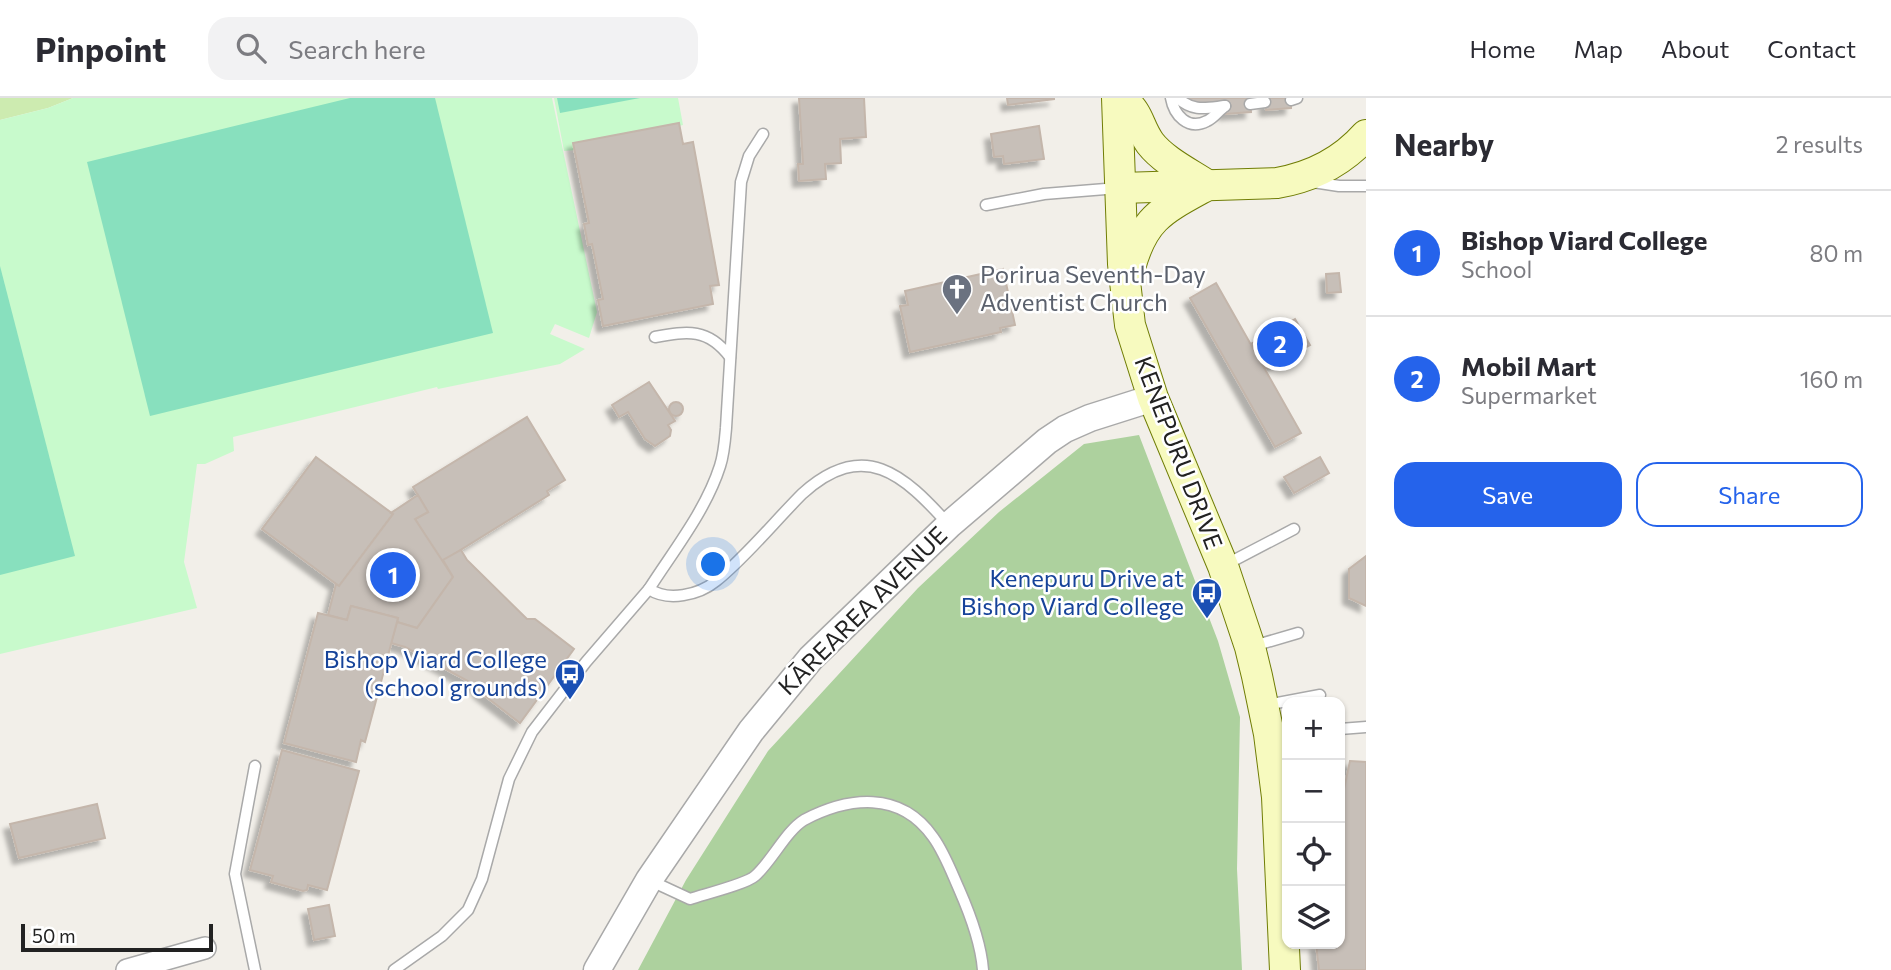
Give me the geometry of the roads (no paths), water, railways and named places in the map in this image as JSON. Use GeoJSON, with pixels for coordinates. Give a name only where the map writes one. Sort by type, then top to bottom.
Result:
{"type":"FeatureCollection","features":[{"type":"Feature","properties":{"kind":"main road"},"geometry":{"type":"LineString","coordinates":[[1119,98],[1135,110],[1152,145],[1162,155],[1208,186]]}},
{"type":"Feature","properties":{"kind":"main road","name":"KENEPURU DRIVE"},"geometry":{"type":"LineString","coordinates":[[1119,98],[1125,287],[1130,325],[1153,398],[1223,566],[1250,647],[1270,724],[1277,797],[1285,970]]}},
{"type":"Feature","properties":{"kind":"main road"},"geometry":{"type":"LineString","coordinates":[[1121,188],[1298,180],[1337,160],[1366,135]]}},
{"type":"Feature","properties":{"kind":"main road"},"geometry":{"type":"LineString","coordinates":[[1125,287],[1134,253],[1150,222],[1156,215],[1208,186]]}},
{"type":"Feature","properties":{"kind":"street","name":"KĀREAREA AVENUE"},"geometry":{"type":"LineString","coordinates":[[597,970],[649,880],[751,731],[802,668],[948,525],[1047,442],[1065,429],[1090,418],[1153,398]]}},
{"type":"Feature","properties":{"kind":"street"},"geometry":{"type":"LineString","coordinates":[[127,970],[205,947]]}},
{"type":"Feature","properties":{"kind":"lane"},"geometry":{"type":"LineString","coordinates":[[1171,98],[1173,110],[1182,120],[1195,125],[1207,121],[1225,106],[1198,109],[1189,107],[1178,98]]}},
{"type":"Feature","properties":{"kind":"lane"},"geometry":{"type":"LineString","coordinates":[[1250,104],[1265,102]]}},
{"type":"Feature","properties":{"kind":"lane"},"geometry":{"type":"LineString","coordinates":[[394,970],[442,936],[468,911],[482,878],[509,779],[533,732],[586,662],[649,589],[715,481],[721,463],[741,182],[749,156],[763,134]]}},
{"type":"Feature","properties":{"kind":"lane"},"geometry":{"type":"LineString","coordinates":[[1298,180],[1339,186],[1366,186]]}},
{"type":"Feature","properties":{"kind":"lane"},"geometry":{"type":"LineString","coordinates":[[986,205],[1044,194],[1121,188]]}},
{"type":"Feature","properties":{"kind":"lane"},"geometry":{"type":"LineString","coordinates":[[655,337],[680,332],[699,334],[718,342],[730,357]]}},
{"type":"Feature","properties":{"kind":"lane"},"geometry":{"type":"LineString","coordinates":[[649,589],[658,595],[672,597],[715,583],[815,482],[841,469],[870,467],[893,474],[911,485],[948,525]]}},
{"type":"Feature","properties":{"kind":"lane"},"geometry":{"type":"LineString","coordinates":[[1223,566],[1294,529]]}},
{"type":"Feature","properties":{"kind":"lane"},"geometry":{"type":"LineString","coordinates":[[1250,647],[1298,633]]}},
{"type":"Feature","properties":{"kind":"lane"},"geometry":{"type":"LineString","coordinates":[[1270,724],[1321,695]]}},
{"type":"Feature","properties":{"kind":"lane"},"geometry":{"type":"LineString","coordinates":[[1345,729],[1366,727]]}},
{"type":"Feature","properties":{"kind":"lane"},"geometry":{"type":"LineString","coordinates":[[255,766],[235,874],[255,970]]}},
{"type":"Feature","properties":{"kind":"lane"},"geometry":{"type":"LineString","coordinates":[[649,880],[690,899],[753,878],[801,822],[827,810],[857,802],[876,801],[917,819],[932,835],[967,907],[983,970]]}},
{"type":"Feature","properties":{"kind":"place","name":"Porirua Seventh-Day Adventist Church"},"geometry":{"type":"Point","coordinates":[957,316]}},
{"type":"Feature","properties":{"kind":"place","name":"Mobil Mart"},"geometry":{"type":"Point","coordinates":[1280,344]}},
{"type":"Feature","properties":{"kind":"place","name":"Bishop Viard College"},"geometry":{"type":"Point","coordinates":[393,575]}},
{"type":"Feature","properties":{"kind":"place","name":"Kenepuru Drive at Bishop Viard College"},"geometry":{"type":"Point","coordinates":[1207,620]}},
{"type":"Feature","properties":{"kind":"place","name":"Bishop Viard College (school grounds)"},"geometry":{"type":"Point","coordinates":[570,701]}}]}
